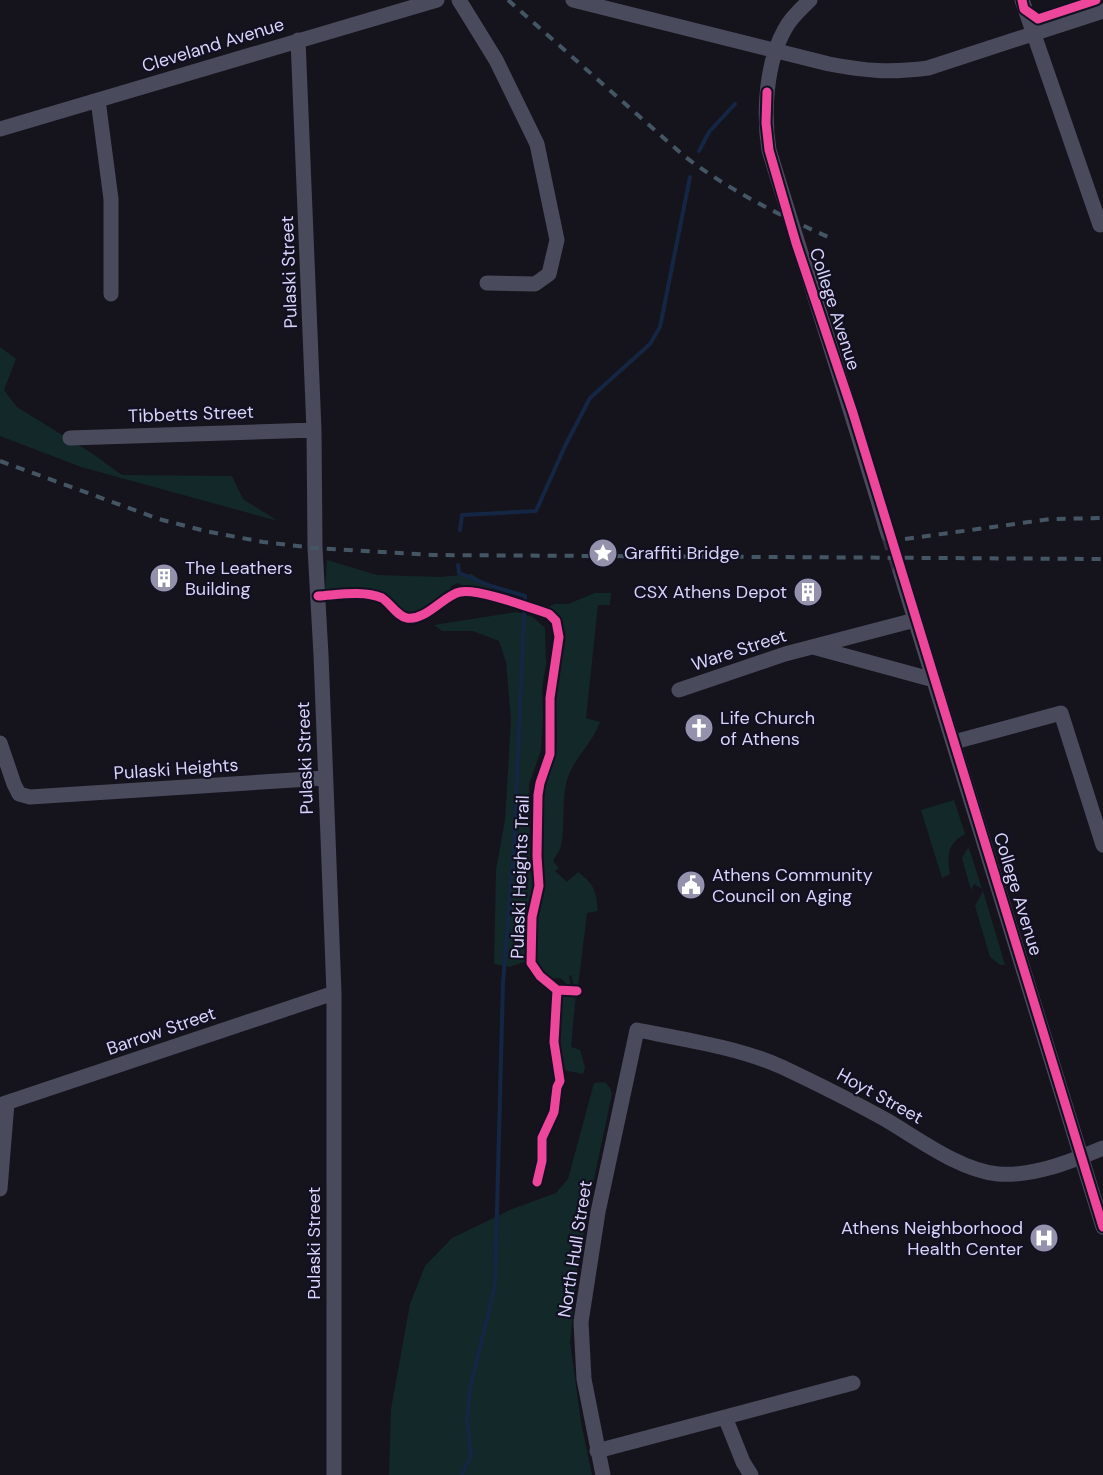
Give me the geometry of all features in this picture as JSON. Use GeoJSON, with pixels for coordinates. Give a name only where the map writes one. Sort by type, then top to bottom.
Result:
{"type":"FeatureCollection","features":[{"type":"Feature","properties":{"kind":"street","name":"Cleveland Avenue"},"geometry":{"type":"LineString","coordinates":[[0,129],[437,0]]}},
{"type":"Feature","properties":{"kind":"street"},"geometry":{"type":"LineString","coordinates":[[459,0],[496,60],[537,144],[557,240],[549,274],[535,284],[487,283]]}},
{"type":"Feature","properties":{"kind":"street"},"geometry":{"type":"LineString","coordinates":[[573,0],[869,72],[903,72],[928,68],[1103,11]]}},
{"type":"Feature","properties":{"kind":"street","name":"College Avenue"},"geometry":{"type":"LineString","coordinates":[[810,0],[797,12],[784,30],[777,50],[767,92],[766,123],[769,150],[796,243],[853,413],[888,534]]}},
{"type":"Feature","properties":{"kind":"street"},"geometry":{"type":"LineString","coordinates":[[1022,0],[1100,225]]}},
{"type":"Feature","properties":{"kind":"street","name":"Pulaski Street"},"geometry":{"type":"LineString","coordinates":[[298,40],[314,429],[315,548],[334,993],[334,1475]]}},
{"type":"Feature","properties":{"kind":"street"},"geometry":{"type":"LineString","coordinates":[[98,100],[111,199],[111,294]]}},
{"type":"Feature","properties":{"kind":"street","name":"Tibbetts Street"},"geometry":{"type":"LineString","coordinates":[[70,438],[314,429]]}},
{"type":"Feature","properties":{"kind":"street","name":"College Avenue"},"geometry":{"type":"LineString","coordinates":[[900,571],[1103,1227]]}},
{"type":"Feature","properties":{"kind":"street","name":"Ware Street"},"geometry":{"type":"LineString","coordinates":[[679,690],[812,647],[915,620]]}},
{"type":"Feature","properties":{"kind":"street","name":"Ware Street"},"geometry":{"type":"LineString","coordinates":[[812,647],[934,680]]}},
{"type":"Feature","properties":{"kind":"street"},"geometry":{"type":"LineString","coordinates":[[954,742],[1061,712],[1103,845]]}},
{"type":"Feature","properties":{"kind":"street","name":"Pulaski Heights"},"geometry":{"type":"LineString","coordinates":[[0,743],[19,794],[30,797],[325,778]]}},
{"type":"Feature","properties":{"kind":"street","name":"Barrow Street"},"geometry":{"type":"LineString","coordinates":[[4,1104],[334,993]]}},
{"type":"Feature","properties":{"kind":"street","name":"Hoyt Street"},"geometry":{"type":"LineString","coordinates":[[637,1030],[737,1052],[780,1066],[886,1120],[967,1166],[984,1171],[1006,1174],[1024,1173],[1082,1157],[1103,1148]]}},
{"type":"Feature","properties":{"kind":"street","name":"North Hull Street"},"geometry":{"type":"LineString","coordinates":[[603,1475],[584,1378],[581,1322],[598,1212],[637,1030]]}},
{"type":"Feature","properties":{"kind":"street"},"geometry":{"type":"LineString","coordinates":[[0,1189],[4,1104]]}},
{"type":"Feature","properties":{"kind":"street"},"geometry":{"type":"LineString","coordinates":[[597,1451],[853,1383]]}},
{"type":"Feature","properties":{"kind":"street"},"geometry":{"type":"LineString","coordinates":[[725,1417],[738,1453],[751,1475]]}},
{"type":"Feature","properties":{"kind":"green space"},"geometry":{"type":"Polygon","coordinates":[[[0,347],[16,359],[4,390],[17,407],[93,454],[122,475],[232,476],[243,499],[278,521],[81,467],[0,436],[0,347]]]}},
{"type":"Feature","properties":{"kind":"green space"},"geometry":{"type":"Polygon","coordinates":[[[327,560],[377,575],[440,577],[472,574],[492,589],[491,594],[468,589],[458,583],[451,586],[448,595],[429,607],[409,615],[403,613],[383,594],[368,590],[337,592],[325,589],[327,560]]]}},
{"type":"Feature","properties":{"kind":"green space"},"geometry":{"type":"Polygon","coordinates":[[[595,593],[611,593],[610,605],[598,605],[586,718],[600,722],[569,775],[565,791],[562,844],[553,861],[559,868],[555,871],[567,882],[578,872],[583,876],[591,884],[596,898],[598,911],[587,913],[578,987],[574,986],[571,975],[569,976],[571,986],[567,986],[561,979],[555,978],[552,981],[537,966],[535,935],[541,890],[542,805],[544,782],[554,761],[557,739],[555,683],[564,638],[559,617],[547,608],[555,604],[568,604],[595,593]]]}},
{"type":"Feature","properties":{"kind":"green space"},"geometry":{"type":"Polygon","coordinates":[[[517,612],[533,617],[545,628],[546,664],[542,688],[541,750],[529,785],[530,865],[533,883],[527,961],[509,967],[494,964],[496,870],[505,820],[511,720],[506,662],[499,641],[473,631],[442,631],[434,625],[517,612]]]}},
{"type":"Feature","properties":{"kind":"green space"},"geometry":{"type":"Polygon","coordinates":[[[954,800],[965,834],[952,846],[949,856],[950,874],[942,878],[921,810],[954,800]]]}},
{"type":"Feature","properties":{"kind":"green space"},"geometry":{"type":"Polygon","coordinates":[[[969,848],[982,889],[974,884],[971,890],[962,858],[969,848]]]}},
{"type":"Feature","properties":{"kind":"green space"},"geometry":{"type":"Polygon","coordinates":[[[983,891],[1005,965],[1000,965],[990,957],[975,906],[983,891]]]}},
{"type":"Feature","properties":{"kind":"green space"},"geometry":{"type":"Polygon","coordinates":[[[566,993],[576,994],[571,1047],[580,1050],[585,1067],[583,1074],[563,1070],[557,1035],[560,998],[566,993]]]}},
{"type":"Feature","properties":{"kind":"green space"},"geometry":{"type":"Polygon","coordinates":[[[605,1082],[612,1094],[578,1265],[570,1342],[581,1422],[592,1475],[389,1475],[391,1409],[410,1304],[425,1266],[452,1238],[512,1209],[556,1193],[568,1179],[594,1083],[605,1082]]]}},
{"type":"Feature","properties":{"kind":"waterway"},"geometry":{"type":"LineString","coordinates":[[699,151],[709,132],[735,104]]}},
{"type":"Feature","properties":{"kind":"waterway"},"geometry":{"type":"LineString","coordinates":[[460,530],[462,515],[536,511],[565,446],[590,398],[650,344],[660,327],[690,177]]}},
{"type":"Feature","properties":{"kind":"waterway"},"geometry":{"type":"LineString","coordinates":[[458,565],[459,573],[525,596],[514,844],[503,983],[495,1285],[470,1389],[467,1422],[471,1455],[462,1475]]}},
{"type":"Feature","properties":{"kind":"tunnel"},"geometry":{"type":"LineString","coordinates":[[888,534],[900,571]]}},
{"type":"Feature","properties":{"kind":"railway"},"geometry":{"type":"LineString","coordinates":[[508,0],[684,156],[718,180],[754,201],[828,237]]}},
{"type":"Feature","properties":{"kind":"railway"},"geometry":{"type":"LineString","coordinates":[[0,461],[159,519],[263,542],[315,548],[433,555],[1103,559]]}},
{"type":"Feature","properties":{"kind":"railway"},"geometry":{"type":"LineString","coordinates":[[905,539],[1051,519],[1103,518]]}},
{"type":"Feature","properties":{"kind":"cycle path"},"geometry":{"type":"LineString","coordinates":[[1022,0],[1024,9],[1038,19],[1096,0]]}},
{"type":"Feature","properties":{"kind":"cycle path"},"geometry":{"type":"LineString","coordinates":[[767,92],[766,123],[769,150],[796,243],[853,413],[1103,1227]]}},
{"type":"Feature","properties":{"kind":"cycle path","name":"Pulaski Heights Trail"},"geometry":{"type":"LineString","coordinates":[[318,596],[367,594],[382,598],[403,617],[414,618],[428,612],[454,594],[479,593],[530,607],[549,614],[556,621],[559,637],[550,698],[550,754],[538,795],[539,886],[532,917],[531,963],[540,976],[557,990],[577,991]]}},
{"type":"Feature","properties":{"kind":"cycle path"},"geometry":{"type":"LineString","coordinates":[[537,1182],[542,1161],[542,1138],[554,1112],[557,1087],[560,1081],[554,1042],[557,990]]}},
{"type":"Feature","properties":{"kind":"place","name":"Graffiti Bridge"},"geometry":{"type":"Point","coordinates":[603,553]}},
{"type":"Feature","properties":{"kind":"place","name":"The Leathers Building"},"geometry":{"type":"Point","coordinates":[164,578]}},
{"type":"Feature","properties":{"kind":"place","name":"CSX Athens Depot"},"geometry":{"type":"Point","coordinates":[808,592]}},
{"type":"Feature","properties":{"kind":"place","name":"Life Church of Athens"},"geometry":{"type":"Point","coordinates":[699,728]}},
{"type":"Feature","properties":{"kind":"place","name":"Athens Community Council on Aging"},"geometry":{"type":"Point","coordinates":[691,885]}},
{"type":"Feature","properties":{"kind":"place","name":"Athens Neighborhood Health Center"},"geometry":{"type":"Point","coordinates":[1044,1238]}}]}
